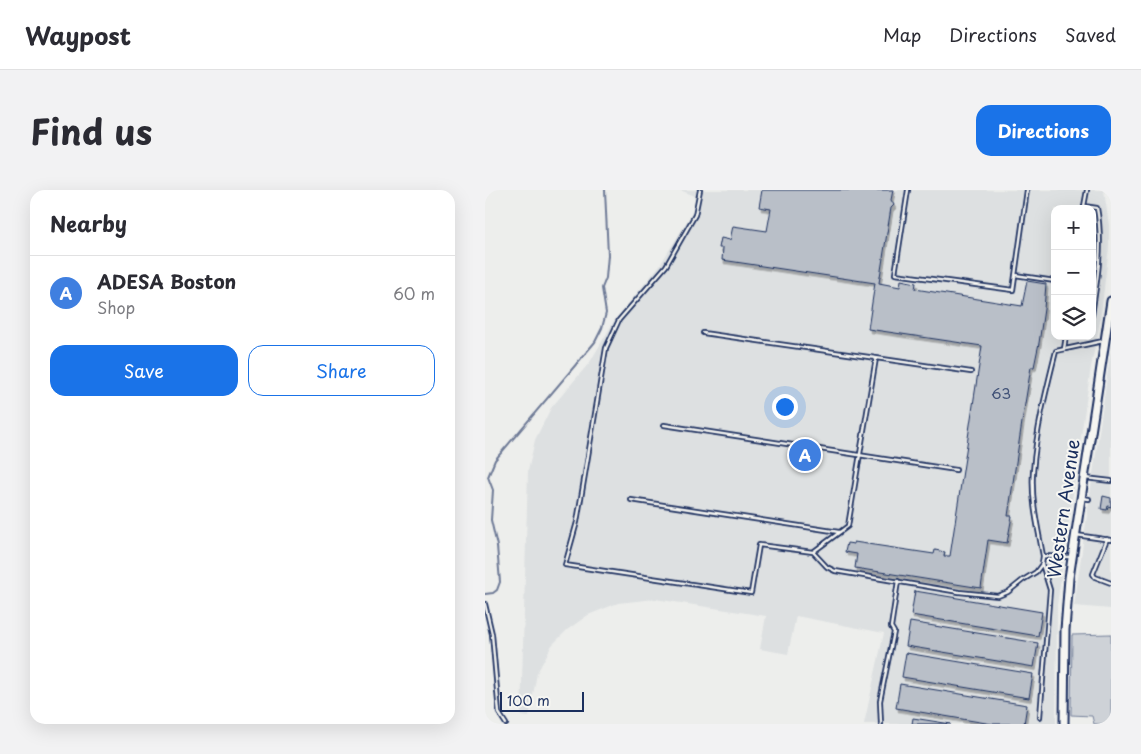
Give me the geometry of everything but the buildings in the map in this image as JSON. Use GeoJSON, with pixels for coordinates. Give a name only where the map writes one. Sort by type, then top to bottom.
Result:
{"type":"FeatureCollection","features":[{"type":"Feature","properties":{"kind":"street","name":"Western Avenue"},"geometry":{"type":"LineString","coordinates":[[1064,724],[1065,630],[1071,557],[1111,301]]}},
{"type":"Feature","properties":{"kind":"lane"},"geometry":{"type":"LineString","coordinates":[[700,190],[695,215],[666,266],[619,320],[606,348],[577,522],[565,565],[751,593],[759,545],[813,552],[827,567],[835,571],[998,596],[1009,592],[1036,572],[1042,564]]}},
{"type":"Feature","properties":{"kind":"lane"},"geometry":{"type":"LineString","coordinates":[[908,190],[895,274],[1013,290],[1027,190]]}},
{"type":"Feature","properties":{"kind":"lane"},"geometry":{"type":"LineString","coordinates":[[1087,190],[1085,206],[1097,208],[1101,230],[1099,269],[1096,280]]}},
{"type":"Feature","properties":{"kind":"lane"},"geometry":{"type":"LineString","coordinates":[[1015,275],[1051,280]]}},
{"type":"Feature","properties":{"kind":"lane"},"geometry":{"type":"LineString","coordinates":[[703,332],[971,372]]}},
{"type":"Feature","properties":{"kind":"lane"},"geometry":{"type":"LineString","coordinates":[[1064,350],[1065,340]]}},
{"type":"Feature","properties":{"kind":"lane"},"geometry":{"type":"LineString","coordinates":[[1040,717],[1050,590],[1042,564],[1043,556],[1035,515],[1033,473],[1041,412],[1056,351],[1105,340]]}},
{"type":"Feature","properties":{"kind":"lane"},"geometry":{"type":"LineString","coordinates":[[813,552],[848,526],[876,358]]}},
{"type":"Feature","properties":{"kind":"lane"},"geometry":{"type":"LineString","coordinates":[[664,425],[956,470]]}},
{"type":"Feature","properties":{"kind":"lane"},"geometry":{"type":"LineString","coordinates":[[1084,478],[1111,481]]}},
{"type":"Feature","properties":{"kind":"lane"},"geometry":{"type":"LineString","coordinates":[[1081,497],[1089,499]]}},
{"type":"Feature","properties":{"kind":"lane"},"geometry":{"type":"LineString","coordinates":[[631,500],[839,532]]}},
{"type":"Feature","properties":{"kind":"lane"},"geometry":{"type":"LineString","coordinates":[[1079,512],[1087,513]]}},
{"type":"Feature","properties":{"kind":"lane"},"geometry":{"type":"LineString","coordinates":[[1075,535],[1111,540]]}},
{"type":"Feature","properties":{"kind":"lane"},"geometry":{"type":"LineString","coordinates":[[1107,539],[1093,574],[1095,577],[1111,583]]}},
{"type":"Feature","properties":{"kind":"lane"},"geometry":{"type":"LineString","coordinates":[[1043,556],[1071,557]]}},
{"type":"Feature","properties":{"kind":"lane"},"geometry":{"type":"LineString","coordinates":[[881,724],[880,701],[894,632],[891,627],[898,581]]}},
{"type":"Feature","properties":{"kind":"lane"},"geometry":{"type":"LineString","coordinates":[[485,604],[492,634],[499,713],[506,724]]}},
{"type":"Feature","properties":{"kind":"shaded area"},"geometry":{"type":"Polygon","coordinates":[[[680,190],[1104,190],[1109,225],[1109,247],[1100,321],[1091,367],[1057,605],[1056,724],[864,724],[884,633],[796,616],[788,654],[760,649],[766,616],[655,599],[618,603],[588,615],[567,630],[552,645],[537,673],[529,717],[521,716],[528,471],[535,440],[551,408],[590,362],[614,321],[660,265],[692,213],[695,196],[680,190]]]}},
{"type":"Feature","properties":{"kind":"shaded area"},"geometry":{"type":"Polygon","coordinates":[[[1111,349],[1111,609],[1074,606],[1111,349]]]}},
{"type":"Feature","properties":{"kind":"shaded area"},"geometry":{"type":"Polygon","coordinates":[[[1111,634],[1111,724],[1094,724],[1092,716],[1071,715],[1072,635],[1111,634]]]}},
{"type":"Feature","properties":{"kind":"waterway"},"geometry":{"type":"LineString","coordinates":[[485,594],[493,593],[497,590],[500,582],[497,546],[491,520],[493,490],[488,477],[495,460],[595,342],[602,328],[606,313],[602,288],[606,278],[608,255],[605,190]]}},
{"type":"Feature","properties":{"kind":"place","name":"ADESA Boston"},"geometry":{"type":"Point","coordinates":[805,455]}}]}
